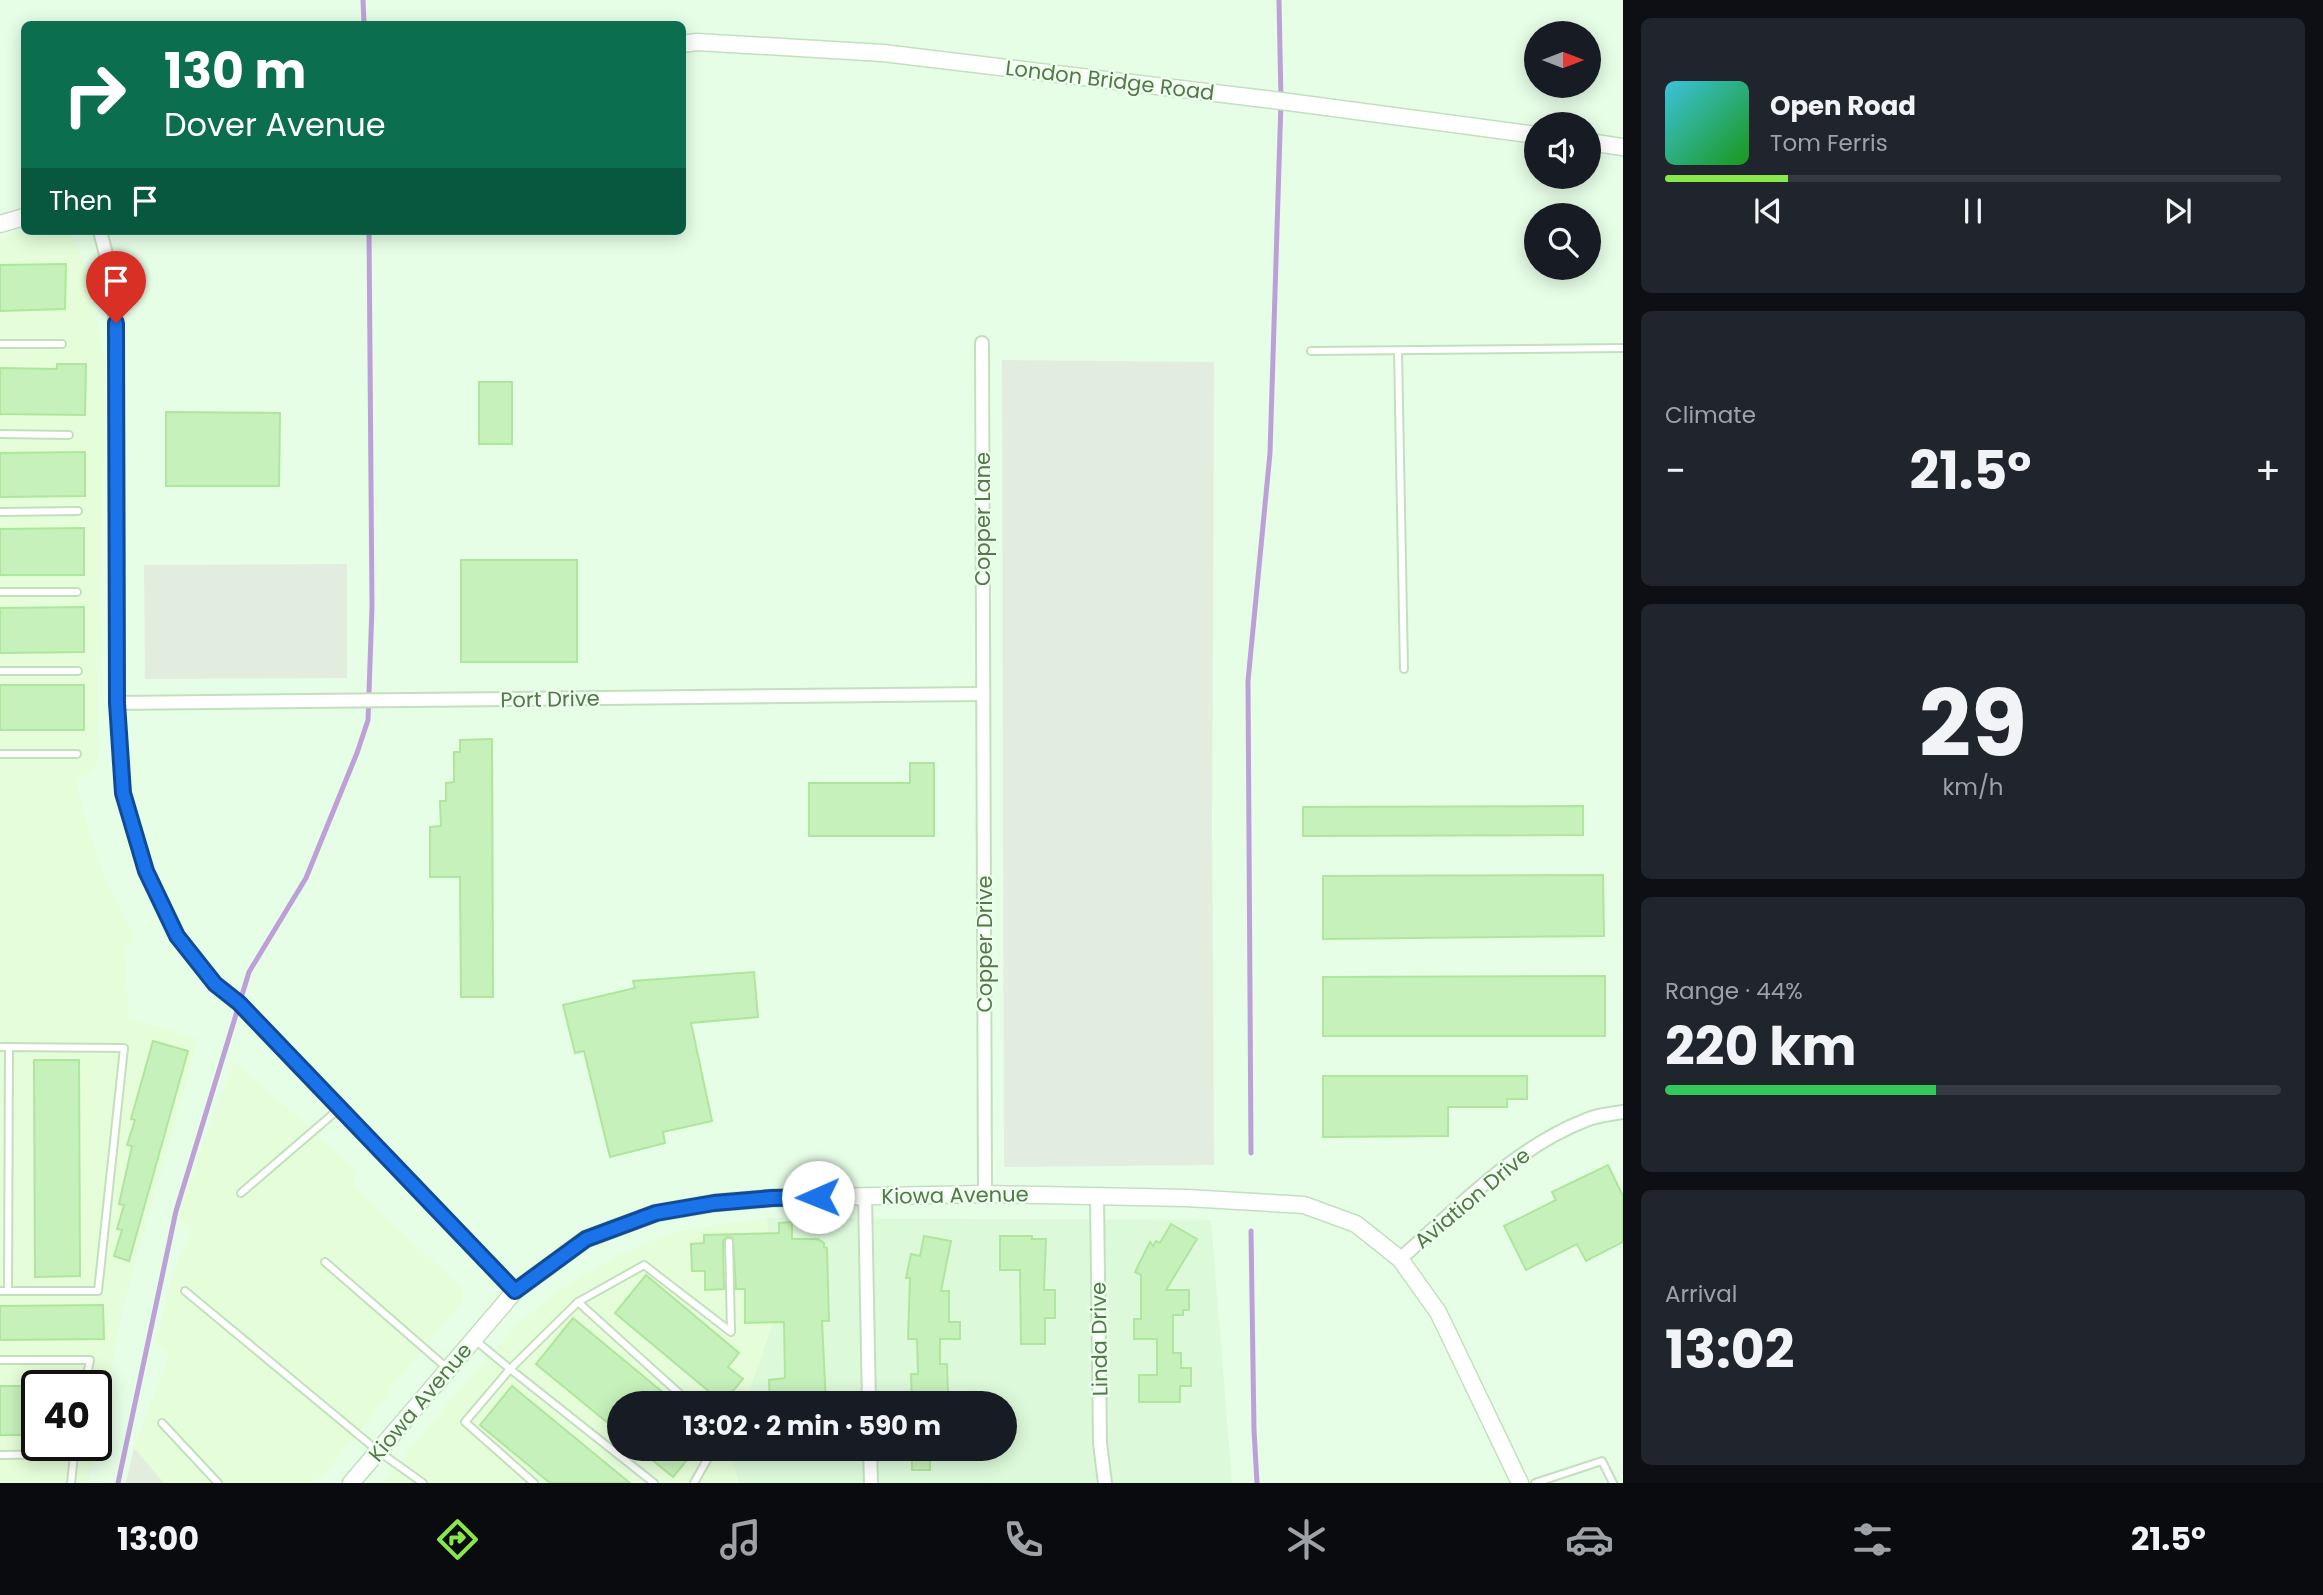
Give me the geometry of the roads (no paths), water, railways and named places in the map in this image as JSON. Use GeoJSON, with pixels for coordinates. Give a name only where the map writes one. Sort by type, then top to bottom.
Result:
{"type":"FeatureCollection","features":[{"type":"Feature","properties":{"kind":"street","name":"London Bridge Road"},"geometry":{"type":"LineString","coordinates":[[686,43],[883,53],[1524,133]]}},
{"type":"Feature","properties":{"kind":"street"},"geometry":{"type":"LineString","coordinates":[[1601,143],[1623,146]]}},
{"type":"Feature","properties":{"kind":"street"},"geometry":{"type":"LineString","coordinates":[[0,224],[21,217]]}},
{"type":"Feature","properties":{"kind":"street"},"geometry":{"type":"LineString","coordinates":[[101,235],[108,262],[116,323],[117,703],[123,793],[146,871],[177,936],[215,984],[239,1003],[515,1291]]}},
{"type":"Feature","properties":{"kind":"street","name":"Copper Lane"},"geometry":{"type":"LineString","coordinates":[[982,343],[982,694]]}},
{"type":"Feature","properties":{"kind":"street","name":"Port Drive"},"geometry":{"type":"LineString","coordinates":[[117,703],[982,694]]}},
{"type":"Feature","properties":{"kind":"street","name":"Copper Drive"},"geometry":{"type":"LineString","coordinates":[[982,694],[985,1194]]}},
{"type":"Feature","properties":{"kind":"street","name":"Aviation Drive"},"geometry":{"type":"LineString","coordinates":[[1400,1258],[1503,1168],[1539,1143],[1588,1119],[1623,1112]]}},
{"type":"Feature","properties":{"kind":"street","name":"Kiowa Avenue"},"geometry":{"type":"LineString","coordinates":[[351,1483],[515,1291],[586,1239],[656,1213],[714,1203],[772,1198],[985,1194],[1187,1198],[1304,1205],[1356,1224],[1400,1258],[1438,1312],[1516,1482]]}},
{"type":"Feature","properties":{"kind":"street","name":"Linda Drive"},"geometry":{"type":"LineString","coordinates":[[1097,1195],[1100,1443],[1105,1483]]}},
{"type":"Feature","properties":{"kind":"street"},"geometry":{"type":"LineString","coordinates":[[865,1196],[869,1391]]}},
{"type":"Feature","properties":{"kind":"street"},"geometry":{"type":"LineString","coordinates":[[870,1461],[871,1483]]}},
{"type":"Feature","properties":{"kind":"lane"},"geometry":{"type":"LineString","coordinates":[[0,344],[62,344]]}},
{"type":"Feature","properties":{"kind":"lane"},"geometry":{"type":"LineString","coordinates":[[1311,351],[1623,348]]}},
{"type":"Feature","properties":{"kind":"lane"},"geometry":{"type":"LineString","coordinates":[[1398,351],[1404,670]]}},
{"type":"Feature","properties":{"kind":"lane"},"geometry":{"type":"LineString","coordinates":[[0,434],[69,435]]}},
{"type":"Feature","properties":{"kind":"lane"},"geometry":{"type":"LineString","coordinates":[[0,512],[78,511]]}},
{"type":"Feature","properties":{"kind":"lane"},"geometry":{"type":"LineString","coordinates":[[0,592],[77,592]]}},
{"type":"Feature","properties":{"kind":"lane"},"geometry":{"type":"LineString","coordinates":[[0,671],[78,671]]}},
{"type":"Feature","properties":{"kind":"lane"},"geometry":{"type":"LineString","coordinates":[[0,754],[78,754]]}},
{"type":"Feature","properties":{"kind":"lane"},"geometry":{"type":"LineString","coordinates":[[0,1047],[9,1047],[124,1048],[98,1290],[4,1291],[9,1047]]}},
{"type":"Feature","properties":{"kind":"lane"},"geometry":{"type":"LineString","coordinates":[[241,1193],[340,1108]]}},
{"type":"Feature","properties":{"kind":"lane"},"geometry":{"type":"LineString","coordinates":[[534,1483],[465,1422],[510,1369],[578,1302],[644,1265],[731,1332],[729,1242]]}},
{"type":"Feature","properties":{"kind":"lane"},"geometry":{"type":"LineString","coordinates":[[325,1262],[448,1369]]}},
{"type":"Feature","properties":{"kind":"lane"},"geometry":{"type":"LineString","coordinates":[[185,1290],[378,1451],[423,1483]]}},
{"type":"Feature","properties":{"kind":"lane"},"geometry":{"type":"LineString","coordinates":[[578,1302],[677,1391]]}},
{"type":"Feature","properties":{"kind":"lane"},"geometry":{"type":"LineString","coordinates":[[474,1339],[654,1483]]}},
{"type":"Feature","properties":{"kind":"lane"},"geometry":{"type":"LineString","coordinates":[[0,1360],[90,1360],[88,1370]]}},
{"type":"Feature","properties":{"kind":"lane"},"geometry":{"type":"LineString","coordinates":[[162,1423],[218,1483]]}},
{"type":"Feature","properties":{"kind":"lane"},"geometry":{"type":"LineString","coordinates":[[0,1455],[21,1455]]}},
{"type":"Feature","properties":{"kind":"lane"},"geometry":{"type":"LineString","coordinates":[[71,1483],[73,1461]]}},
{"type":"Feature","properties":{"kind":"lane"},"geometry":{"type":"LineString","coordinates":[[694,1483],[706,1461]]}},
{"type":"Feature","properties":{"kind":"lane"},"geometry":{"type":"LineString","coordinates":[[1535,1483],[1602,1461],[1613,1483]]}},
{"type":"Feature","properties":{"kind":"waterway"},"geometry":{"type":"LineString","coordinates":[[363,0],[364,21]]}},
{"type":"Feature","properties":{"kind":"waterway"},"geometry":{"type":"LineString","coordinates":[[1251,1153],[1248,681],[1270,453],[1281,101],[1279,0]]}},
{"type":"Feature","properties":{"kind":"waterway"},"geometry":{"type":"LineString","coordinates":[[118,1483],[176,1211],[249,972],[306,878],[368,720],[372,607],[369,235]]}},
{"type":"Feature","properties":{"kind":"waterway"},"geometry":{"type":"LineString","coordinates":[[1251,1231],[1257,1483]]}}]}
